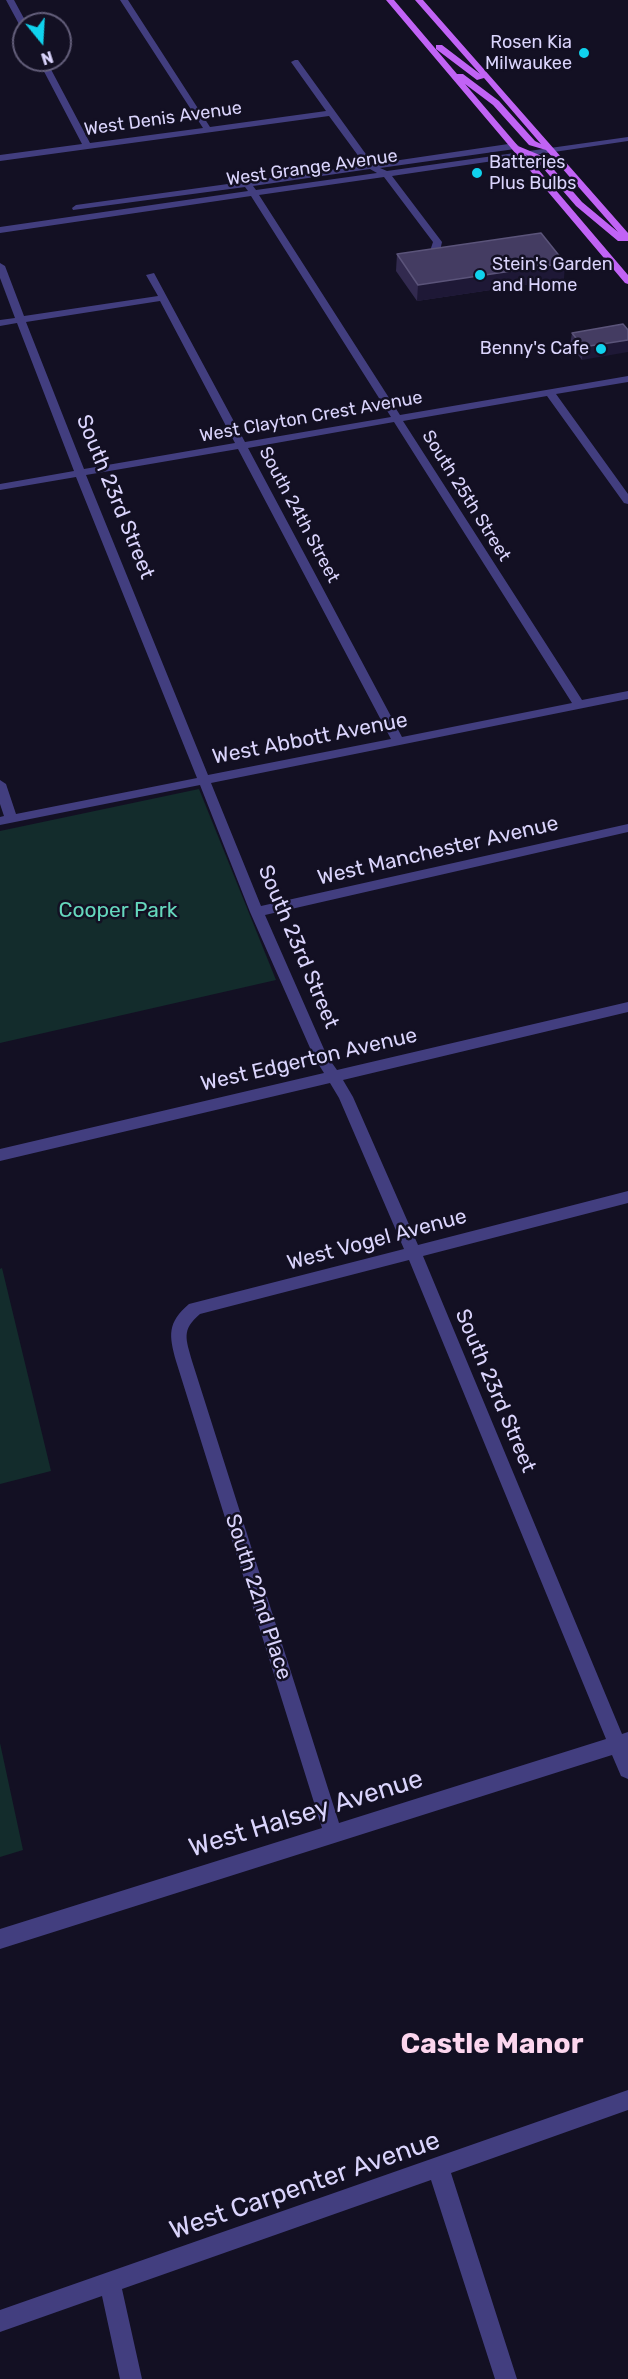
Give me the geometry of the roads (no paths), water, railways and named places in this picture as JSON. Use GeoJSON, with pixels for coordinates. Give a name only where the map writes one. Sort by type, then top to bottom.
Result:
{"type":"FeatureCollection","features":[{"type":"Feature","properties":{"kind":"main road"},"geometry":{"type":"LineString","coordinates":[[390,0],[628,281]]}},
{"type":"Feature","properties":{"kind":"main road"},"geometry":{"type":"LineString","coordinates":[[410,0],[433,16]]}},
{"type":"Feature","properties":{"kind":"main road"},"geometry":{"type":"LineString","coordinates":[[419,0],[628,238]]}},
{"type":"Feature","properties":{"kind":"main road"},"geometry":{"type":"LineString","coordinates":[[423,39],[437,46],[474,74],[490,80]]}},
{"type":"Feature","properties":{"kind":"main road"},"geometry":{"type":"LineString","coordinates":[[450,70],[470,82],[496,103],[532,143],[551,151]]}},
{"type":"Feature","properties":{"kind":"main road"},"geometry":{"type":"LineString","coordinates":[[513,146],[532,154],[579,204],[612,234],[628,243]]}},
{"type":"Feature","properties":{"kind":"street"},"geometry":{"type":"LineString","coordinates":[[124,0],[208,130]]}},
{"type":"Feature","properties":{"kind":"street"},"geometry":{"type":"LineString","coordinates":[[295,62],[370,166],[386,174],[438,242],[435,251]]}},
{"type":"Feature","properties":{"kind":"street"},"geometry":{"type":"LineString","coordinates":[[48,72],[87,146]]}},
{"type":"Feature","properties":{"kind":"street","name":"West Denis Avenue"},"geometry":{"type":"LineString","coordinates":[[0,158],[330,113]]}},
{"type":"Feature","properties":{"kind":"street","name":"West Grange Avenue"},"geometry":{"type":"LineString","coordinates":[[70,209],[628,129]]}},
{"type":"Feature","properties":{"kind":"street","name":"West Grange Avenue"},"geometry":{"type":"LineString","coordinates":[[0,230],[628,139]]}},
{"type":"Feature","properties":{"kind":"street"},"geometry":{"type":"LineString","coordinates":[[455,154],[462,164]]}},
{"type":"Feature","properties":{"kind":"street","name":"South 25th Street"},"geometry":{"type":"LineString","coordinates":[[248,183],[579,705]]}},
{"type":"Feature","properties":{"kind":"street"},"geometry":{"type":"LineString","coordinates":[[48,212],[52,222]]}},
{"type":"Feature","properties":{"kind":"street","name":"South 23rd Street"},"geometry":{"type":"LineString","coordinates":[[0,266],[80,473],[257,912],[321,1057],[346,1097],[623,1743],[628,1770]]}},
{"type":"Feature","properties":{"kind":"street","name":"South 24th Street"},"geometry":{"type":"LineString","coordinates":[[151,275],[398,741]]}},
{"type":"Feature","properties":{"kind":"street"},"geometry":{"type":"LineString","coordinates":[[0,323],[164,298]]}},
{"type":"Feature","properties":{"kind":"street","name":"West Clayton Crest Avenue"},"geometry":{"type":"LineString","coordinates":[[0,487],[628,380]]}},
{"type":"Feature","properties":{"kind":"street"},"geometry":{"type":"LineString","coordinates":[[550,393],[628,501]]}},
{"type":"Feature","properties":{"kind":"street","name":"West Abbott Avenue"},"geometry":{"type":"LineString","coordinates":[[5,820],[628,695]]}},
{"type":"Feature","properties":{"kind":"street"},"geometry":{"type":"LineString","coordinates":[[0,784],[5,820]]}},
{"type":"Feature","properties":{"kind":"street","name":"West Manchester Avenue"},"geometry":{"type":"LineString","coordinates":[[257,912],[628,828]]}},
{"type":"Feature","properties":{"kind":"street","name":"West Edgerton Avenue"},"geometry":{"type":"LineString","coordinates":[[0,1155],[628,1007]]}},
{"type":"Feature","properties":{"kind":"street","name":"West Vogel Avenue"},"geometry":{"type":"LineString","coordinates":[[184,1361],[177,1335],[181,1320],[195,1309],[628,1197]]}},
{"type":"Feature","properties":{"kind":"street","name":"South 22nd Place"},"geometry":{"type":"LineString","coordinates":[[184,1361],[333,1833]]}},
{"type":"Feature","properties":{"kind":"street","name":"West Halsey Avenue"},"geometry":{"type":"LineString","coordinates":[[0,1939],[623,1743]]}},
{"type":"Feature","properties":{"kind":"street","name":"West Carpenter Avenue"},"geometry":{"type":"LineString","coordinates":[[0,2321],[628,2100]]}},
{"type":"Feature","properties":{"kind":"street"},"geometry":{"type":"LineString","coordinates":[[438,2167],[506,2379]]}},
{"type":"Feature","properties":{"kind":"street"},"geometry":{"type":"LineString","coordinates":[[110,2283],[130,2379]]}},
{"type":"Feature","properties":{"kind":"place","name":"Rosen Kia Milwaukee"},"geometry":{"type":"Point","coordinates":[584,53]}},
{"type":"Feature","properties":{"kind":"place","name":"Batteries Plus Bulbs"},"geometry":{"type":"Point","coordinates":[477,173]}},
{"type":"Feature","properties":{"kind":"place","name":"Stein's Garden and Home"},"geometry":{"type":"Point","coordinates":[480,275]}},
{"type":"Feature","properties":{"kind":"place","name":"Benny's Cafe"},"geometry":{"type":"Point","coordinates":[601,349]}},
{"type":"Feature","properties":{"kind":"district","name":"Castle Manor"},"geometry":{"type":"Point","coordinates":[492,2045]}},
{"type":"Feature","properties":{"kind":"park label","name":"Cooper Park"},"geometry":{"type":"Point","coordinates":[118,911]}}]}
